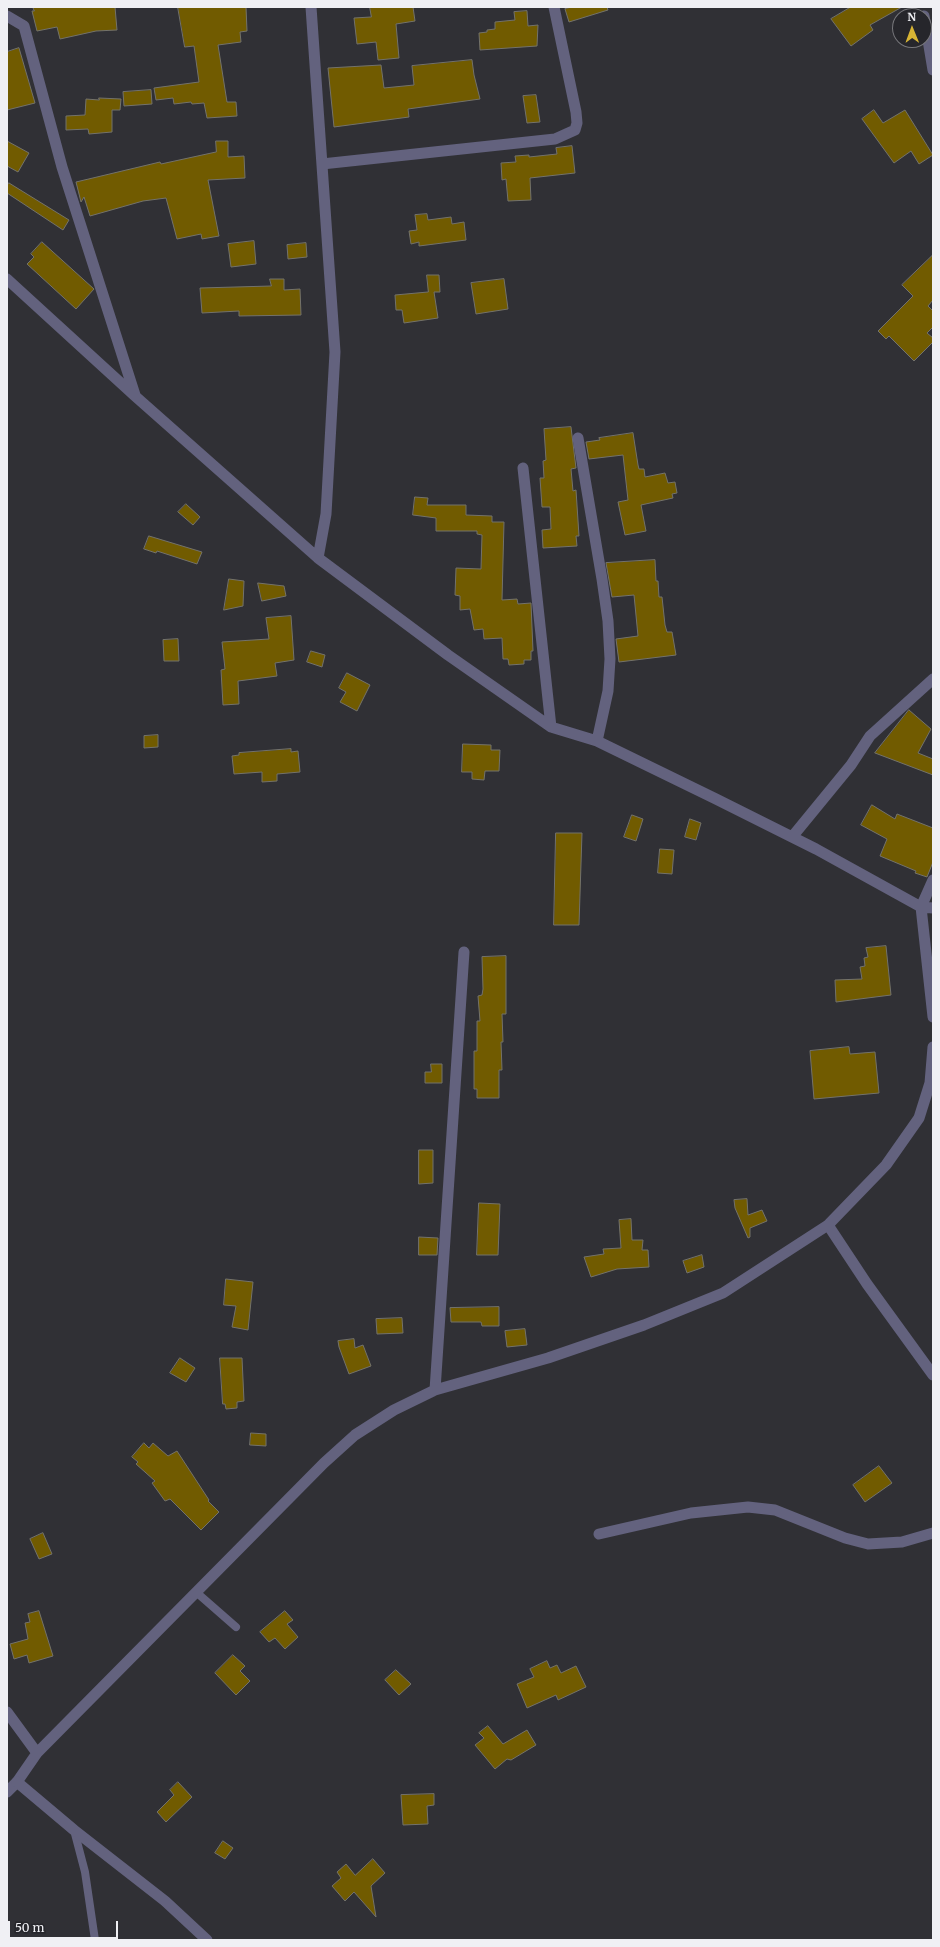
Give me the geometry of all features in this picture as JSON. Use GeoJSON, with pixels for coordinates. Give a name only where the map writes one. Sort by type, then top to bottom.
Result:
{"type":"FeatureCollection","features":[{"type":"Feature","properties":{"kind":"street"},"geometry":{"type":"LineString","coordinates":[[311,7],[335,352],[326,514],[318,558]]}},
{"type":"Feature","properties":{"kind":"street"},"geometry":{"type":"LineString","coordinates":[[322,164],[555,139],[575,130],[577,123],[576,112],[554,7]]}},
{"type":"Feature","properties":{"kind":"street"},"geometry":{"type":"LineString","coordinates":[[8,19],[24,26],[62,167],[135,396]]}},
{"type":"Feature","properties":{"kind":"street"},"geometry":{"type":"LineString","coordinates":[[929,48],[933,70]]}},
{"type":"Feature","properties":{"kind":"street"},"geometry":{"type":"LineString","coordinates":[[7,279],[135,396],[318,558],[448,655],[551,727],[597,741],[792,837],[921,907],[933,908]]}},
{"type":"Feature","properties":{"kind":"street"},"geometry":{"type":"LineString","coordinates":[[578,438],[602,579],[610,659],[608,692],[597,741]]}},
{"type":"Feature","properties":{"kind":"street"},"geometry":{"type":"LineString","coordinates":[[523,468],[551,727]]}},
{"type":"Feature","properties":{"kind":"street"},"geometry":{"type":"LineString","coordinates":[[792,837],[851,765],[870,736],[933,679]]}},
{"type":"Feature","properties":{"kind":"street"},"geometry":{"type":"LineString","coordinates":[[933,880],[921,907],[933,1017]]}},
{"type":"Feature","properties":{"kind":"street"},"geometry":{"type":"LineString","coordinates":[[435,1390],[464,952]]}},
{"type":"Feature","properties":{"kind":"street"},"geometry":{"type":"LineString","coordinates":[[7,1792],[17,1782],[37,1753],[324,1463],[355,1435],[394,1410],[435,1390],[548,1358],[644,1325],[723,1293],[828,1225],[886,1165],[919,1118],[930,1083],[933,1048]]}},
{"type":"Feature","properties":{"kind":"street"},"geometry":{"type":"LineString","coordinates":[[828,1225],[867,1284],[932,1370]]}},
{"type":"Feature","properties":{"kind":"street"},"geometry":{"type":"LineString","coordinates":[[599,1534],[691,1514],[748,1507],[775,1510],[845,1538],[868,1544],[902,1542],[933,1533]]}},
{"type":"Feature","properties":{"kind":"street"},"geometry":{"type":"LineString","coordinates":[[7,1712],[37,1753]]}},
{"type":"Feature","properties":{"kind":"street"},"geometry":{"type":"LineString","coordinates":[[17,1782],[74,1830],[165,1901],[207,1940]]}},
{"type":"Feature","properties":{"kind":"lane"},"geometry":{"type":"LineString","coordinates":[[196,1592],[236,1627]]}},
{"type":"Feature","properties":{"kind":"lane"},"geometry":{"type":"LineString","coordinates":[[74,1830],[85,1872],[95,1940]]}},
{"type":"Feature","properties":{"kind":"building"},"geometry":{"type":"Polygon","coordinates":[[[33,7],[115,7],[117,30],[96,31],[60,39],[57,27],[37,31],[32,11],[34,11],[33,7]]]}},
{"type":"Feature","properties":{"kind":"building"},"geometry":{"type":"Polygon","coordinates":[[[178,7],[246,7],[247,31],[240,32],[241,42],[218,45],[227,102],[236,102],[237,116],[207,118],[204,103],[192,104],[191,102],[174,104],[173,98],[156,100],[154,88],[199,82],[194,46],[185,47],[178,7]]]}},
{"type":"Feature","properties":{"kind":"building"},"geometry":{"type":"Polygon","coordinates":[[[370,7],[413,7],[415,21],[396,24],[399,58],[378,60],[376,42],[357,44],[354,18],[371,17],[370,7]]]}},
{"type":"Feature","properties":{"kind":"building"},"geometry":{"type":"Polygon","coordinates":[[[572,7],[607,7],[608,10],[569,22],[565,9],[572,7]]]}},
{"type":"Feature","properties":{"kind":"building"},"geometry":{"type":"Polygon","coordinates":[[[851,7],[902,7],[892,8],[892,13],[870,25],[873,30],[851,46],[831,19],[851,7]]]}},
{"type":"Feature","properties":{"kind":"building"},"geometry":{"type":"Polygon","coordinates":[[[527,11],[528,26],[538,25],[537,46],[480,50],[479,33],[495,29],[495,22],[515,20],[514,12],[527,11]]]}},
{"type":"Feature","properties":{"kind":"building"},"geometry":{"type":"Polygon","coordinates":[[[19,48],[35,103],[7,110],[7,52],[19,48]]]}},
{"type":"Feature","properties":{"kind":"building"},"geometry":{"type":"Polygon","coordinates":[[[472,60],[480,99],[408,109],[409,117],[334,127],[328,68],[381,65],[384,88],[414,85],[412,66],[472,60]]]}},
{"type":"Feature","properties":{"kind":"building"},"geometry":{"type":"Polygon","coordinates":[[[151,90],[152,104],[124,106],[123,92],[151,90]]]}},
{"type":"Feature","properties":{"kind":"building"},"geometry":{"type":"Polygon","coordinates":[[[536,95],[540,122],[527,123],[523,96],[536,95]]]}},
{"type":"Feature","properties":{"kind":"building"},"geometry":{"type":"Polygon","coordinates":[[[99,98],[121,99],[120,110],[112,110],[112,132],[89,134],[88,129],[66,130],[66,116],[85,115],[86,99],[99,100],[99,98]]]}},
{"type":"Feature","properties":{"kind":"building"},"geometry":{"type":"Polygon","coordinates":[[[874,110],[883,123],[905,110],[933,155],[919,164],[911,151],[894,163],[862,119],[874,110]]]}},
{"type":"Feature","properties":{"kind":"building"},"geometry":{"type":"Polygon","coordinates":[[[7,141],[29,153],[18,172],[7,166],[7,141]]]}},
{"type":"Feature","properties":{"kind":"building"},"geometry":{"type":"Polygon","coordinates":[[[216,141],[228,141],[228,157],[244,156],[245,178],[208,180],[219,236],[202,239],[201,234],[177,239],[166,198],[143,201],[90,216],[84,197],[81,202],[76,182],[160,162],[161,164],[216,152],[216,141]]]}},
{"type":"Feature","properties":{"kind":"building"},"geometry":{"type":"Polygon","coordinates":[[[572,146],[575,173],[530,178],[531,200],[508,201],[506,179],[502,180],[501,163],[516,162],[515,156],[529,155],[529,157],[557,154],[556,148],[572,146]]]}},
{"type":"Feature","properties":{"kind":"building"},"geometry":{"type":"Polygon","coordinates":[[[9,183],[69,220],[63,230],[7,193],[7,186],[9,183]]]}},
{"type":"Feature","properties":{"kind":"building"},"geometry":{"type":"Polygon","coordinates":[[[427,214],[428,220],[451,217],[452,224],[464,222],[466,240],[419,246],[419,242],[411,244],[409,231],[417,230],[415,215],[427,214]]]}},
{"type":"Feature","properties":{"kind":"building"},"geometry":{"type":"Polygon","coordinates":[[[254,241],[256,264],[231,267],[228,244],[254,241]]]}},
{"type":"Feature","properties":{"kind":"building"},"geometry":{"type":"Polygon","coordinates":[[[42,242],[94,289],[76,309],[27,264],[34,257],[31,254],[42,242]]]}},
{"type":"Feature","properties":{"kind":"building"},"geometry":{"type":"Polygon","coordinates":[[[306,243],[307,257],[288,259],[287,245],[306,243]]]}},
{"type":"Feature","properties":{"kind":"building"},"geometry":{"type":"Polygon","coordinates":[[[933,255],[933,300],[928,306],[933,311],[933,327],[927,333],[933,338],[933,342],[914,361],[889,336],[886,339],[878,331],[913,296],[902,285],[933,255]]]}},
{"type":"Feature","properties":{"kind":"building"},"geometry":{"type":"Polygon","coordinates":[[[427,275],[439,275],[440,292],[434,292],[438,318],[404,323],[402,310],[396,310],[395,295],[428,292],[427,275]]]}},
{"type":"Feature","properties":{"kind":"building"},"geometry":{"type":"Polygon","coordinates":[[[270,279],[284,279],[284,290],[300,289],[301,315],[239,316],[239,311],[202,313],[200,288],[271,286],[270,279]]]}},
{"type":"Feature","properties":{"kind":"building"},"geometry":{"type":"Polygon","coordinates":[[[504,279],[508,309],[476,314],[471,283],[504,279]]]}},
{"type":"Feature","properties":{"kind":"building"},"geometry":{"type":"Polygon","coordinates":[[[571,427],[576,468],[571,469],[573,491],[576,490],[579,536],[576,536],[577,546],[543,548],[542,530],[551,529],[550,507],[542,507],[540,478],[544,478],[543,461],[546,460],[544,429],[571,427]]]}},
{"type":"Feature","properties":{"kind":"building"},"geometry":{"type":"Polygon","coordinates":[[[633,433],[639,469],[644,469],[645,477],[665,473],[668,483],[675,482],[677,493],[672,494],[673,498],[641,505],[646,531],[625,535],[618,502],[628,500],[623,455],[589,459],[586,442],[600,440],[599,438],[633,433]]]}},
{"type":"Feature","properties":{"kind":"building"},"geometry":{"type":"Polygon","coordinates":[[[415,497],[428,498],[427,505],[466,505],[466,515],[492,516],[492,522],[504,522],[502,600],[517,599],[518,604],[531,603],[533,651],[531,651],[531,660],[524,660],[524,664],[509,665],[508,659],[503,659],[502,638],[484,639],[483,629],[474,630],[470,609],[460,610],[460,596],[455,595],[456,568],[481,569],[482,535],[477,534],[477,531],[436,531],[436,518],[413,515],[415,497]]]}},
{"type":"Feature","properties":{"kind":"building"},"geometry":{"type":"Polygon","coordinates":[[[186,504],[200,517],[193,525],[178,512],[186,504]]]}},
{"type":"Feature","properties":{"kind":"building"},"geometry":{"type":"Polygon","coordinates":[[[149,536],[202,552],[197,564],[157,551],[156,553],[144,549],[149,536]]]}},
{"type":"Feature","properties":{"kind":"building"},"geometry":{"type":"Polygon","coordinates":[[[655,560],[656,581],[658,581],[659,597],[662,597],[665,625],[667,632],[672,632],[676,655],[619,662],[616,639],[638,636],[634,595],[612,597],[606,563],[655,560]]]}},
{"type":"Feature","properties":{"kind":"building"},"geometry":{"type":"Polygon","coordinates":[[[229,579],[244,581],[243,606],[224,610],[229,579]]]}},
{"type":"Feature","properties":{"kind":"building"},"geometry":{"type":"Polygon","coordinates":[[[258,583],[284,586],[286,596],[262,601],[258,583]]]}},
{"type":"Feature","properties":{"kind":"building"},"geometry":{"type":"Polygon","coordinates":[[[291,616],[294,660],[275,663],[277,676],[238,681],[239,704],[223,705],[221,670],[225,669],[222,642],[269,639],[266,618],[291,616]]]}},
{"type":"Feature","properties":{"kind":"building"},"geometry":{"type":"Polygon","coordinates":[[[178,639],[179,661],[164,661],[163,640],[178,639]]]}},
{"type":"Feature","properties":{"kind":"building"},"geometry":{"type":"Polygon","coordinates":[[[311,651],[325,655],[322,667],[307,662],[311,651]]]}},
{"type":"Feature","properties":{"kind":"building"},"geometry":{"type":"Polygon","coordinates":[[[347,673],[370,685],[357,711],[340,702],[346,692],[339,688],[347,673]]]}},
{"type":"Feature","properties":{"kind":"building"},"geometry":{"type":"Polygon","coordinates":[[[909,710],[931,729],[918,753],[933,759],[933,775],[875,753],[909,710]]]}},
{"type":"Feature","properties":{"kind":"building"},"geometry":{"type":"Polygon","coordinates":[[[158,735],[158,747],[144,748],[144,736],[158,735]]]}},
{"type":"Feature","properties":{"kind":"building"},"geometry":{"type":"Polygon","coordinates":[[[463,744],[491,745],[491,750],[500,750],[499,771],[485,771],[484,780],[472,779],[472,772],[462,772],[463,744]]]}},
{"type":"Feature","properties":{"kind":"building"},"geometry":{"type":"Polygon","coordinates":[[[291,749],[291,752],[298,751],[300,772],[277,774],[277,781],[262,782],[262,772],[234,774],[232,756],[239,755],[239,753],[291,749]]]}},
{"type":"Feature","properties":{"kind":"building"},"geometry":{"type":"Polygon","coordinates":[[[872,805],[895,819],[897,814],[933,828],[933,862],[927,877],[915,873],[916,871],[880,856],[887,839],[861,825],[872,805]]]}},
{"type":"Feature","properties":{"kind":"building"},"geometry":{"type":"Polygon","coordinates":[[[632,815],[643,819],[636,841],[624,837],[632,815]]]}},
{"type":"Feature","properties":{"kind":"building"},"geometry":{"type":"Polygon","coordinates":[[[690,819],[701,823],[696,840],[685,837],[690,819]]]}},
{"type":"Feature","properties":{"kind":"building"},"geometry":{"type":"Polygon","coordinates":[[[556,833],[582,833],[579,925],[554,925],[556,833]]]}},
{"type":"Feature","properties":{"kind":"building"},"geometry":{"type":"Polygon","coordinates":[[[660,849],[674,850],[672,874],[658,873],[660,849]]]}},
{"type":"Feature","properties":{"kind":"building"},"geometry":{"type":"Polygon","coordinates":[[[886,946],[891,995],[836,1002],[835,980],[862,979],[860,967],[865,966],[864,958],[868,957],[866,948],[886,946]]]}},
{"type":"Feature","properties":{"kind":"building"},"geometry":{"type":"Polygon","coordinates":[[[506,956],[506,1014],[502,1014],[502,1070],[499,1070],[499,1098],[477,1098],[477,1089],[474,1089],[474,1051],[477,1051],[477,1021],[480,1021],[478,996],[482,995],[483,989],[482,957],[506,956]]]}},
{"type":"Feature","properties":{"kind":"building"},"geometry":{"type":"Polygon","coordinates":[[[849,1047],[850,1054],[875,1052],[879,1093],[814,1099],[810,1051],[849,1047]]]}},
{"type":"Feature","properties":{"kind":"building"},"geometry":{"type":"Polygon","coordinates":[[[431,1064],[442,1064],[442,1083],[425,1083],[425,1072],[431,1072],[431,1064]]]}},
{"type":"Feature","properties":{"kind":"building"},"geometry":{"type":"Polygon","coordinates":[[[419,1150],[433,1150],[433,1183],[419,1184],[419,1150]]]}},
{"type":"Feature","properties":{"kind":"building"},"geometry":{"type":"Polygon","coordinates":[[[747,1199],[748,1215],[762,1210],[767,1221],[750,1228],[750,1237],[748,1238],[735,1208],[734,1200],[747,1199]]]}},
{"type":"Feature","properties":{"kind":"building"},"geometry":{"type":"Polygon","coordinates":[[[479,1203],[500,1204],[498,1255],[477,1255],[479,1203]]]}},
{"type":"Feature","properties":{"kind":"building"},"geometry":{"type":"Polygon","coordinates":[[[631,1219],[632,1240],[643,1240],[642,1250],[648,1250],[649,1267],[617,1269],[591,1277],[584,1257],[604,1254],[603,1249],[621,1248],[619,1220],[631,1219]]]}},
{"type":"Feature","properties":{"kind":"building"},"geometry":{"type":"Polygon","coordinates":[[[419,1237],[438,1238],[437,1255],[419,1255],[419,1237]]]}},
{"type":"Feature","properties":{"kind":"building"},"geometry":{"type":"Polygon","coordinates":[[[702,1255],[704,1267],[687,1273],[683,1261],[702,1255]]]}},
{"type":"Feature","properties":{"kind":"building"},"geometry":{"type":"Polygon","coordinates":[[[226,1279],[253,1282],[248,1330],[232,1327],[236,1306],[224,1305],[226,1279]]]}},
{"type":"Feature","properties":{"kind":"building"},"geometry":{"type":"Polygon","coordinates":[[[499,1307],[499,1326],[482,1326],[481,1322],[451,1322],[450,1308],[499,1307]]]}},
{"type":"Feature","properties":{"kind":"building"},"geometry":{"type":"Polygon","coordinates":[[[402,1318],[403,1333],[377,1334],[376,1319],[402,1318]]]}},
{"type":"Feature","properties":{"kind":"building"},"geometry":{"type":"Polygon","coordinates":[[[525,1329],[527,1345],[507,1347],[505,1331],[525,1329]]]}},
{"type":"Feature","properties":{"kind":"building"},"geometry":{"type":"Polygon","coordinates":[[[354,1339],[355,1348],[363,1345],[371,1366],[349,1374],[338,1341],[354,1339]]]}},
{"type":"Feature","properties":{"kind":"building"},"geometry":{"type":"Polygon","coordinates":[[[180,1358],[195,1368],[186,1382],[170,1373],[180,1358]]]}},
{"type":"Feature","properties":{"kind":"building"},"geometry":{"type":"Polygon","coordinates":[[[220,1358],[242,1358],[244,1401],[237,1402],[237,1408],[226,1409],[225,1404],[223,1404],[220,1358]]]}},
{"type":"Feature","properties":{"kind":"building"},"geometry":{"type":"Polygon","coordinates":[[[251,1433],[266,1434],[266,1446],[250,1445],[251,1433]]]}},
{"type":"Feature","properties":{"kind":"building"},"geometry":{"type":"Polygon","coordinates":[[[144,1443],[149,1448],[153,1443],[168,1456],[177,1451],[209,1500],[208,1501],[219,1512],[201,1530],[170,1499],[165,1501],[152,1483],[155,1481],[136,1464],[138,1462],[132,1457],[144,1443]]]}},
{"type":"Feature","properties":{"kind":"building"},"geometry":{"type":"Polygon","coordinates":[[[879,1466],[892,1483],[865,1502],[853,1485],[879,1466]]]}},
{"type":"Feature","properties":{"kind":"building"},"geometry":{"type":"Polygon","coordinates":[[[43,1533],[52,1554],[39,1559],[30,1539],[43,1533]]]}},
{"type":"Feature","properties":{"kind":"building"},"geometry":{"type":"Polygon","coordinates":[[[39,1611],[53,1656],[29,1663],[27,1655],[14,1659],[10,1644],[28,1639],[25,1623],[30,1622],[28,1614],[39,1611]]]}},
{"type":"Feature","properties":{"kind":"building"},"geometry":{"type":"Polygon","coordinates":[[[285,1611],[293,1620],[287,1624],[298,1637],[285,1649],[275,1638],[269,1642],[260,1632],[285,1611]]]}},
{"type":"Feature","properties":{"kind":"building"},"geometry":{"type":"Polygon","coordinates":[[[233,1655],[245,1666],[240,1671],[250,1681],[236,1695],[215,1673],[233,1655]]]}},
{"type":"Feature","properties":{"kind":"building"},"geometry":{"type":"Polygon","coordinates":[[[547,1661],[550,1668],[557,1665],[561,1673],[576,1666],[586,1687],[558,1700],[556,1695],[527,1708],[517,1684],[534,1677],[530,1669],[547,1661]]]}},
{"type":"Feature","properties":{"kind":"building"},"geometry":{"type":"Polygon","coordinates":[[[396,1670],[411,1684],[399,1695],[385,1680],[396,1670]]]}},
{"type":"Feature","properties":{"kind":"building"},"geometry":{"type":"Polygon","coordinates":[[[488,1726],[503,1744],[527,1730],[536,1745],[511,1760],[507,1759],[495,1769],[475,1745],[484,1738],[479,1733],[488,1726]]]}},
{"type":"Feature","properties":{"kind":"building"},"geometry":{"type":"Polygon","coordinates":[[[178,1782],[192,1797],[166,1822],[157,1812],[174,1795],[170,1790],[178,1782]]]}},
{"type":"Feature","properties":{"kind":"building"},"geometry":{"type":"Polygon","coordinates":[[[434,1794],[434,1805],[427,1806],[428,1824],[403,1825],[401,1795],[434,1794]]]}},
{"type":"Feature","properties":{"kind":"building"},"geometry":{"type":"Polygon","coordinates":[[[223,1841],[233,1848],[225,1859],[215,1853],[223,1841]]]}},
{"type":"Feature","properties":{"kind":"building"},"geometry":{"type":"Polygon","coordinates":[[[373,1859],[385,1873],[371,1886],[376,1917],[354,1892],[345,1901],[332,1886],[341,1878],[337,1872],[346,1864],[355,1875],[373,1859]]]}}]}
